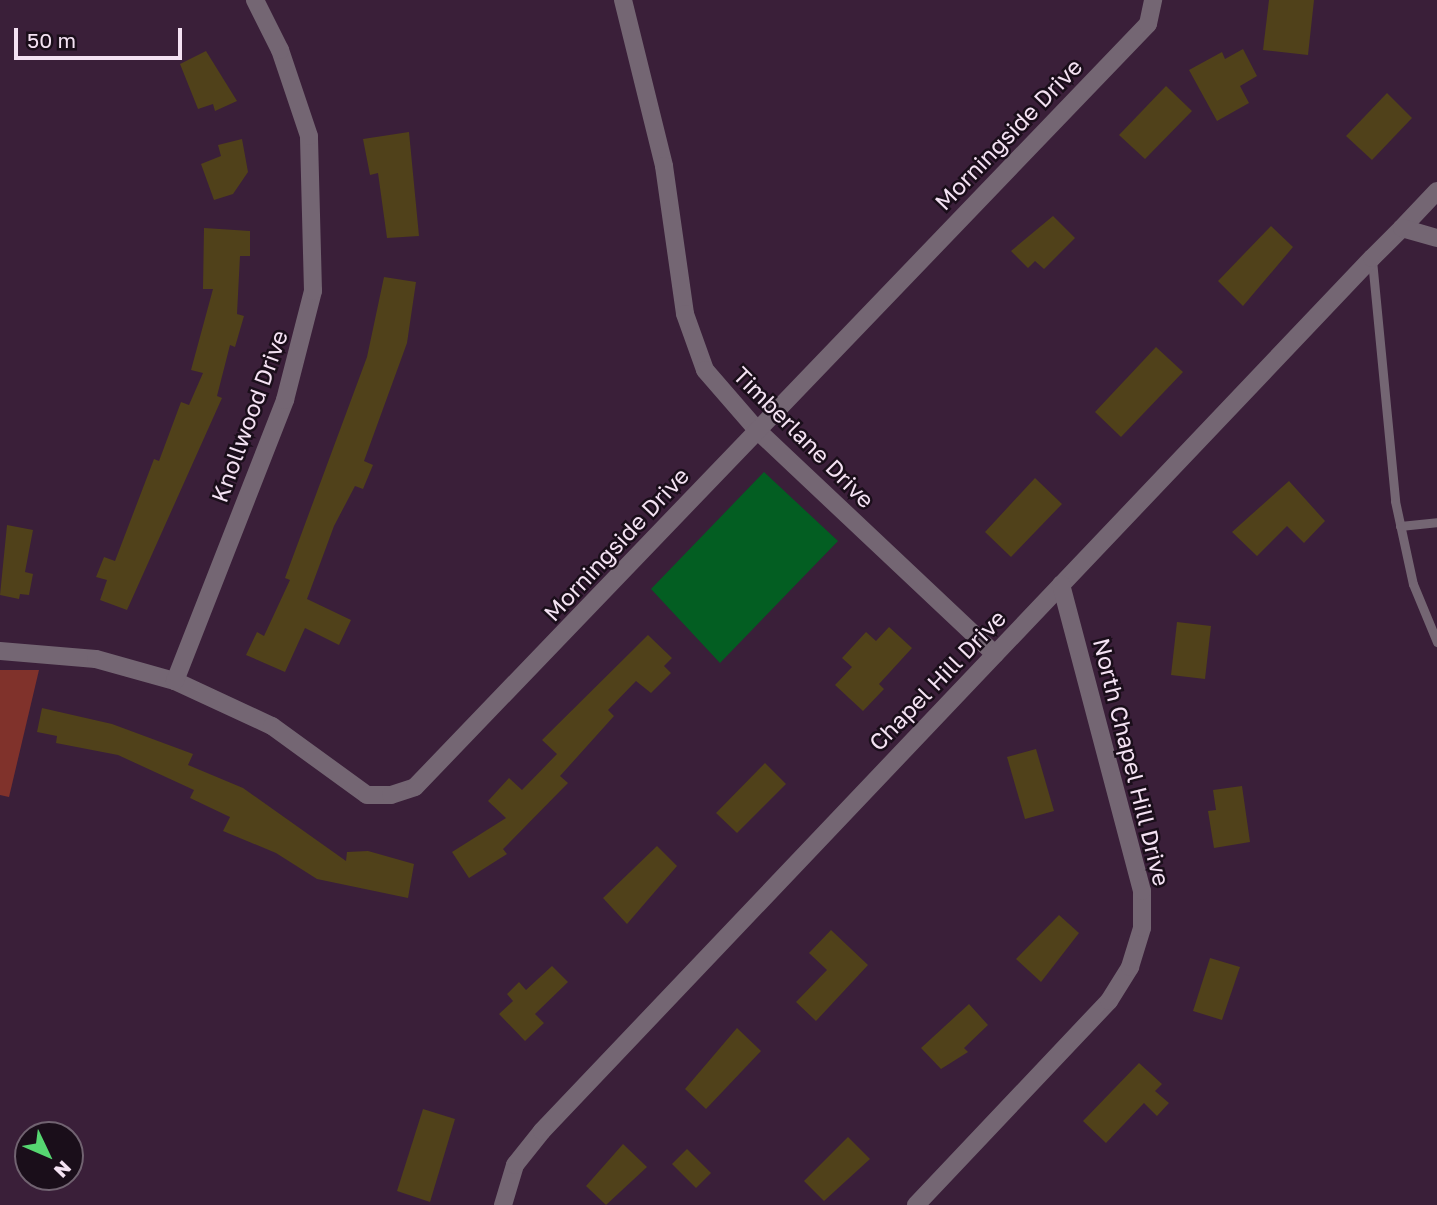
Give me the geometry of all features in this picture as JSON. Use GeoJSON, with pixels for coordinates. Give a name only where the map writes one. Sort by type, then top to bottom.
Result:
{"type":"FeatureCollection","features":[{"type":"Feature","properties":{"kind":"street","name":"Knollwood Drive"},"geometry":{"type":"LineString","coordinates":[[175,681],[285,400],[313,291],[309,136],[280,50],[254,0]]}},
{"type":"Feature","properties":{"kind":"street","name":"Timberlane Drive"},"geometry":{"type":"LineString","coordinates":[[623,0],[664,166],[691,341],[725,398],[995,654]]}},
{"type":"Feature","properties":{"kind":"street","name":"Morningside Drive"},"geometry":{"type":"LineString","coordinates":[[0,652],[96,659],[175,681],[272,726],[368,795],[402,793],[436,769],[757,430],[1148,24],[1153,0]]}},
{"type":"Feature","properties":{"kind":"street","name":"Chapel Hill Drive"},"geometry":{"type":"LineString","coordinates":[[503,1205],[515,1165],[542,1131],[1437,191]]}},
{"type":"Feature","properties":{"kind":"street"},"geometry":{"type":"LineString","coordinates":[[1402,228],[1437,238]]}},
{"type":"Feature","properties":{"kind":"street","name":"North Chapel Hill Drive"},"geometry":{"type":"LineString","coordinates":[[916,1205],[1109,1001],[1130,967],[1142,928],[1142,891],[1061,585]]}},
{"type":"Feature","properties":{"kind":"lane"},"geometry":{"type":"LineString","coordinates":[[1372,258],[1400,526],[1413,584],[1437,642]]}},
{"type":"Feature","properties":{"kind":"lane"},"geometry":{"type":"LineString","coordinates":[[1400,526],[1437,522]]}},
{"type":"Feature","properties":{"kind":"shaded area"},"geometry":{"type":"Polygon","coordinates":[[[764,472],[838,541],[720,663],[651,589],[764,472]]]}},
{"type":"Feature","properties":{"kind":"shaded area"},"geometry":{"type":"Polygon","coordinates":[[[0,670],[39,670],[9,797],[0,795],[0,670]]]}},
{"type":"Feature","properties":{"kind":"building"},"geometry":{"type":"Polygon","coordinates":[[[1269,0],[1314,0],[1308,55],[1263,50],[1269,0]]]}},
{"type":"Feature","properties":{"kind":"building"},"geometry":{"type":"Polygon","coordinates":[[[1243,49],[1257,76],[1240,86],[1249,103],[1217,121],[1189,70],[1222,52],[1225,59],[1243,49]]]}},
{"type":"Feature","properties":{"kind":"building"},"geometry":{"type":"Polygon","coordinates":[[[206,51],[237,101],[215,111],[213,104],[198,109],[180,64],[206,51]]]}},
{"type":"Feature","properties":{"kind":"building"},"geometry":{"type":"Polygon","coordinates":[[[1166,86],[1192,111],[1145,159],[1119,135],[1166,86]]]}},
{"type":"Feature","properties":{"kind":"building"},"geometry":{"type":"Polygon","coordinates":[[[1387,93],[1412,118],[1372,160],[1346,136],[1387,93]]]}},
{"type":"Feature","properties":{"kind":"building"},"geometry":{"type":"Polygon","coordinates":[[[409,132],[419,236],[387,238],[378,173],[370,175],[363,139],[409,132]]]}},
{"type":"Feature","properties":{"kind":"building"},"geometry":{"type":"Polygon","coordinates":[[[242,139],[248,172],[233,194],[214,200],[201,164],[221,156],[218,145],[242,139]]]}},
{"type":"Feature","properties":{"kind":"building"},"geometry":{"type":"Polygon","coordinates":[[[1053,216],[1075,238],[1044,269],[1035,261],[1028,268],[1011,251],[1053,216]]]}},
{"type":"Feature","properties":{"kind":"building"},"geometry":{"type":"Polygon","coordinates":[[[1271,226],[1293,247],[1243,306],[1218,281],[1271,226]]]}},
{"type":"Feature","properties":{"kind":"building"},"geometry":{"type":"Polygon","coordinates":[[[204,228],[250,231],[250,256],[240,256],[237,314],[244,316],[235,347],[230,345],[217,396],[222,398],[127,610],[100,600],[107,580],[96,577],[104,557],[115,561],[154,459],[159,461],[181,402],[189,405],[203,373],[191,370],[213,289],[203,289],[204,228]]]}},
{"type":"Feature","properties":{"kind":"building"},"geometry":{"type":"Polygon","coordinates":[[[384,277],[416,282],[407,343],[364,461],[373,465],[363,489],[355,486],[334,526],[307,599],[351,620],[339,645],[305,628],[285,672],[246,655],[257,632],[264,636],[290,580],[285,578],[367,357],[384,277]]]}},
{"type":"Feature","properties":{"kind":"building"},"geometry":{"type":"Polygon","coordinates":[[[1156,347],[1183,372],[1121,437],[1095,412],[1156,347]]]}},
{"type":"Feature","properties":{"kind":"building"},"geometry":{"type":"Polygon","coordinates":[[[1035,478],[1062,504],[1011,557],[985,532],[1035,478]]]}},
{"type":"Feature","properties":{"kind":"building"},"geometry":{"type":"Polygon","coordinates":[[[1289,481],[1325,521],[1304,543],[1287,526],[1257,556],[1232,532],[1289,481]]]}},
{"type":"Feature","properties":{"kind":"building"},"geometry":{"type":"Polygon","coordinates":[[[7,525],[33,530],[25,572],[33,574],[29,595],[20,594],[19,599],[0,595],[7,525]]]}},
{"type":"Feature","properties":{"kind":"building"},"geometry":{"type":"Polygon","coordinates":[[[1177,622],[1211,626],[1205,679],[1171,675],[1177,622]]]}},
{"type":"Feature","properties":{"kind":"building"},"geometry":{"type":"Polygon","coordinates":[[[889,627],[912,648],[879,684],[884,689],[863,711],[835,685],[852,667],[842,658],[866,632],[876,641],[889,627]]]}},
{"type":"Feature","properties":{"kind":"building"},"geometry":{"type":"Polygon","coordinates":[[[648,635],[672,658],[664,666],[671,673],[651,693],[636,681],[608,710],[614,716],[560,776],[568,783],[503,849],[507,854],[469,878],[452,852],[506,818],[488,801],[509,778],[522,790],[557,754],[542,740],[648,635]]]}},
{"type":"Feature","properties":{"kind":"building"},"geometry":{"type":"Polygon","coordinates":[[[42,708],[112,724],[193,754],[188,765],[243,788],[346,861],[347,852],[368,851],[414,864],[408,898],[317,879],[276,853],[223,831],[230,817],[190,798],[194,790],[118,755],[56,743],[57,736],[37,732],[42,708]]]}},
{"type":"Feature","properties":{"kind":"building"},"geometry":{"type":"Polygon","coordinates":[[[1036,749],[1054,811],[1025,819],[1007,757],[1036,749]]]}},
{"type":"Feature","properties":{"kind":"building"},"geometry":{"type":"Polygon","coordinates":[[[765,763],[786,784],[737,833],[716,813],[765,763]]]}},
{"type":"Feature","properties":{"kind":"building"},"geometry":{"type":"Polygon","coordinates":[[[1242,786],[1250,842],[1214,848],[1208,811],[1216,810],[1213,790],[1242,786]]]}},
{"type":"Feature","properties":{"kind":"building"},"geometry":{"type":"Polygon","coordinates":[[[657,846],[677,866],[627,924],[603,898],[657,846]]]}},
{"type":"Feature","properties":{"kind":"building"},"geometry":{"type":"Polygon","coordinates":[[[1059,915],[1079,933],[1041,982],[1016,959],[1059,915]]]}},
{"type":"Feature","properties":{"kind":"building"},"geometry":{"type":"Polygon","coordinates":[[[831,930],[868,965],[816,1021],[796,1002],[827,970],[809,953],[831,930]]]}},
{"type":"Feature","properties":{"kind":"building"},"geometry":{"type":"Polygon","coordinates":[[[1210,958],[1240,967],[1222,1020],[1193,1011],[1210,958]]]}},
{"type":"Feature","properties":{"kind":"building"},"geometry":{"type":"Polygon","coordinates":[[[552,966],[568,982],[535,1014],[544,1023],[525,1041],[499,1014],[513,1001],[507,994],[519,982],[526,990],[552,966]]]}},
{"type":"Feature","properties":{"kind":"building"},"geometry":{"type":"Polygon","coordinates":[[[969,1004],[988,1025],[964,1048],[968,1052],[941,1069],[921,1048],[969,1004]]]}},
{"type":"Feature","properties":{"kind":"building"},"geometry":{"type":"Polygon","coordinates":[[[737,1028],[761,1051],[706,1109],[685,1089],[737,1028]]]}},
{"type":"Feature","properties":{"kind":"building"},"geometry":{"type":"Polygon","coordinates":[[[1139,1063],[1162,1084],[1155,1091],[1169,1103],[1157,1116],[1144,1103],[1106,1143],[1083,1121],[1139,1063]]]}},
{"type":"Feature","properties":{"kind":"building"},"geometry":{"type":"Polygon","coordinates":[[[423,1109],[455,1119],[430,1202],[397,1191],[423,1109]]]}},
{"type":"Feature","properties":{"kind":"building"},"geometry":{"type":"Polygon","coordinates":[[[848,1137],[870,1159],[824,1201],[804,1181],[848,1137]]]}},
{"type":"Feature","properties":{"kind":"building"},"geometry":{"type":"Polygon","coordinates":[[[623,1144],[647,1167],[606,1205],[586,1186],[623,1144]]]}},
{"type":"Feature","properties":{"kind":"building"},"geometry":{"type":"Polygon","coordinates":[[[687,1149],[711,1173],[696,1188],[672,1164],[687,1149]]]}}]}
